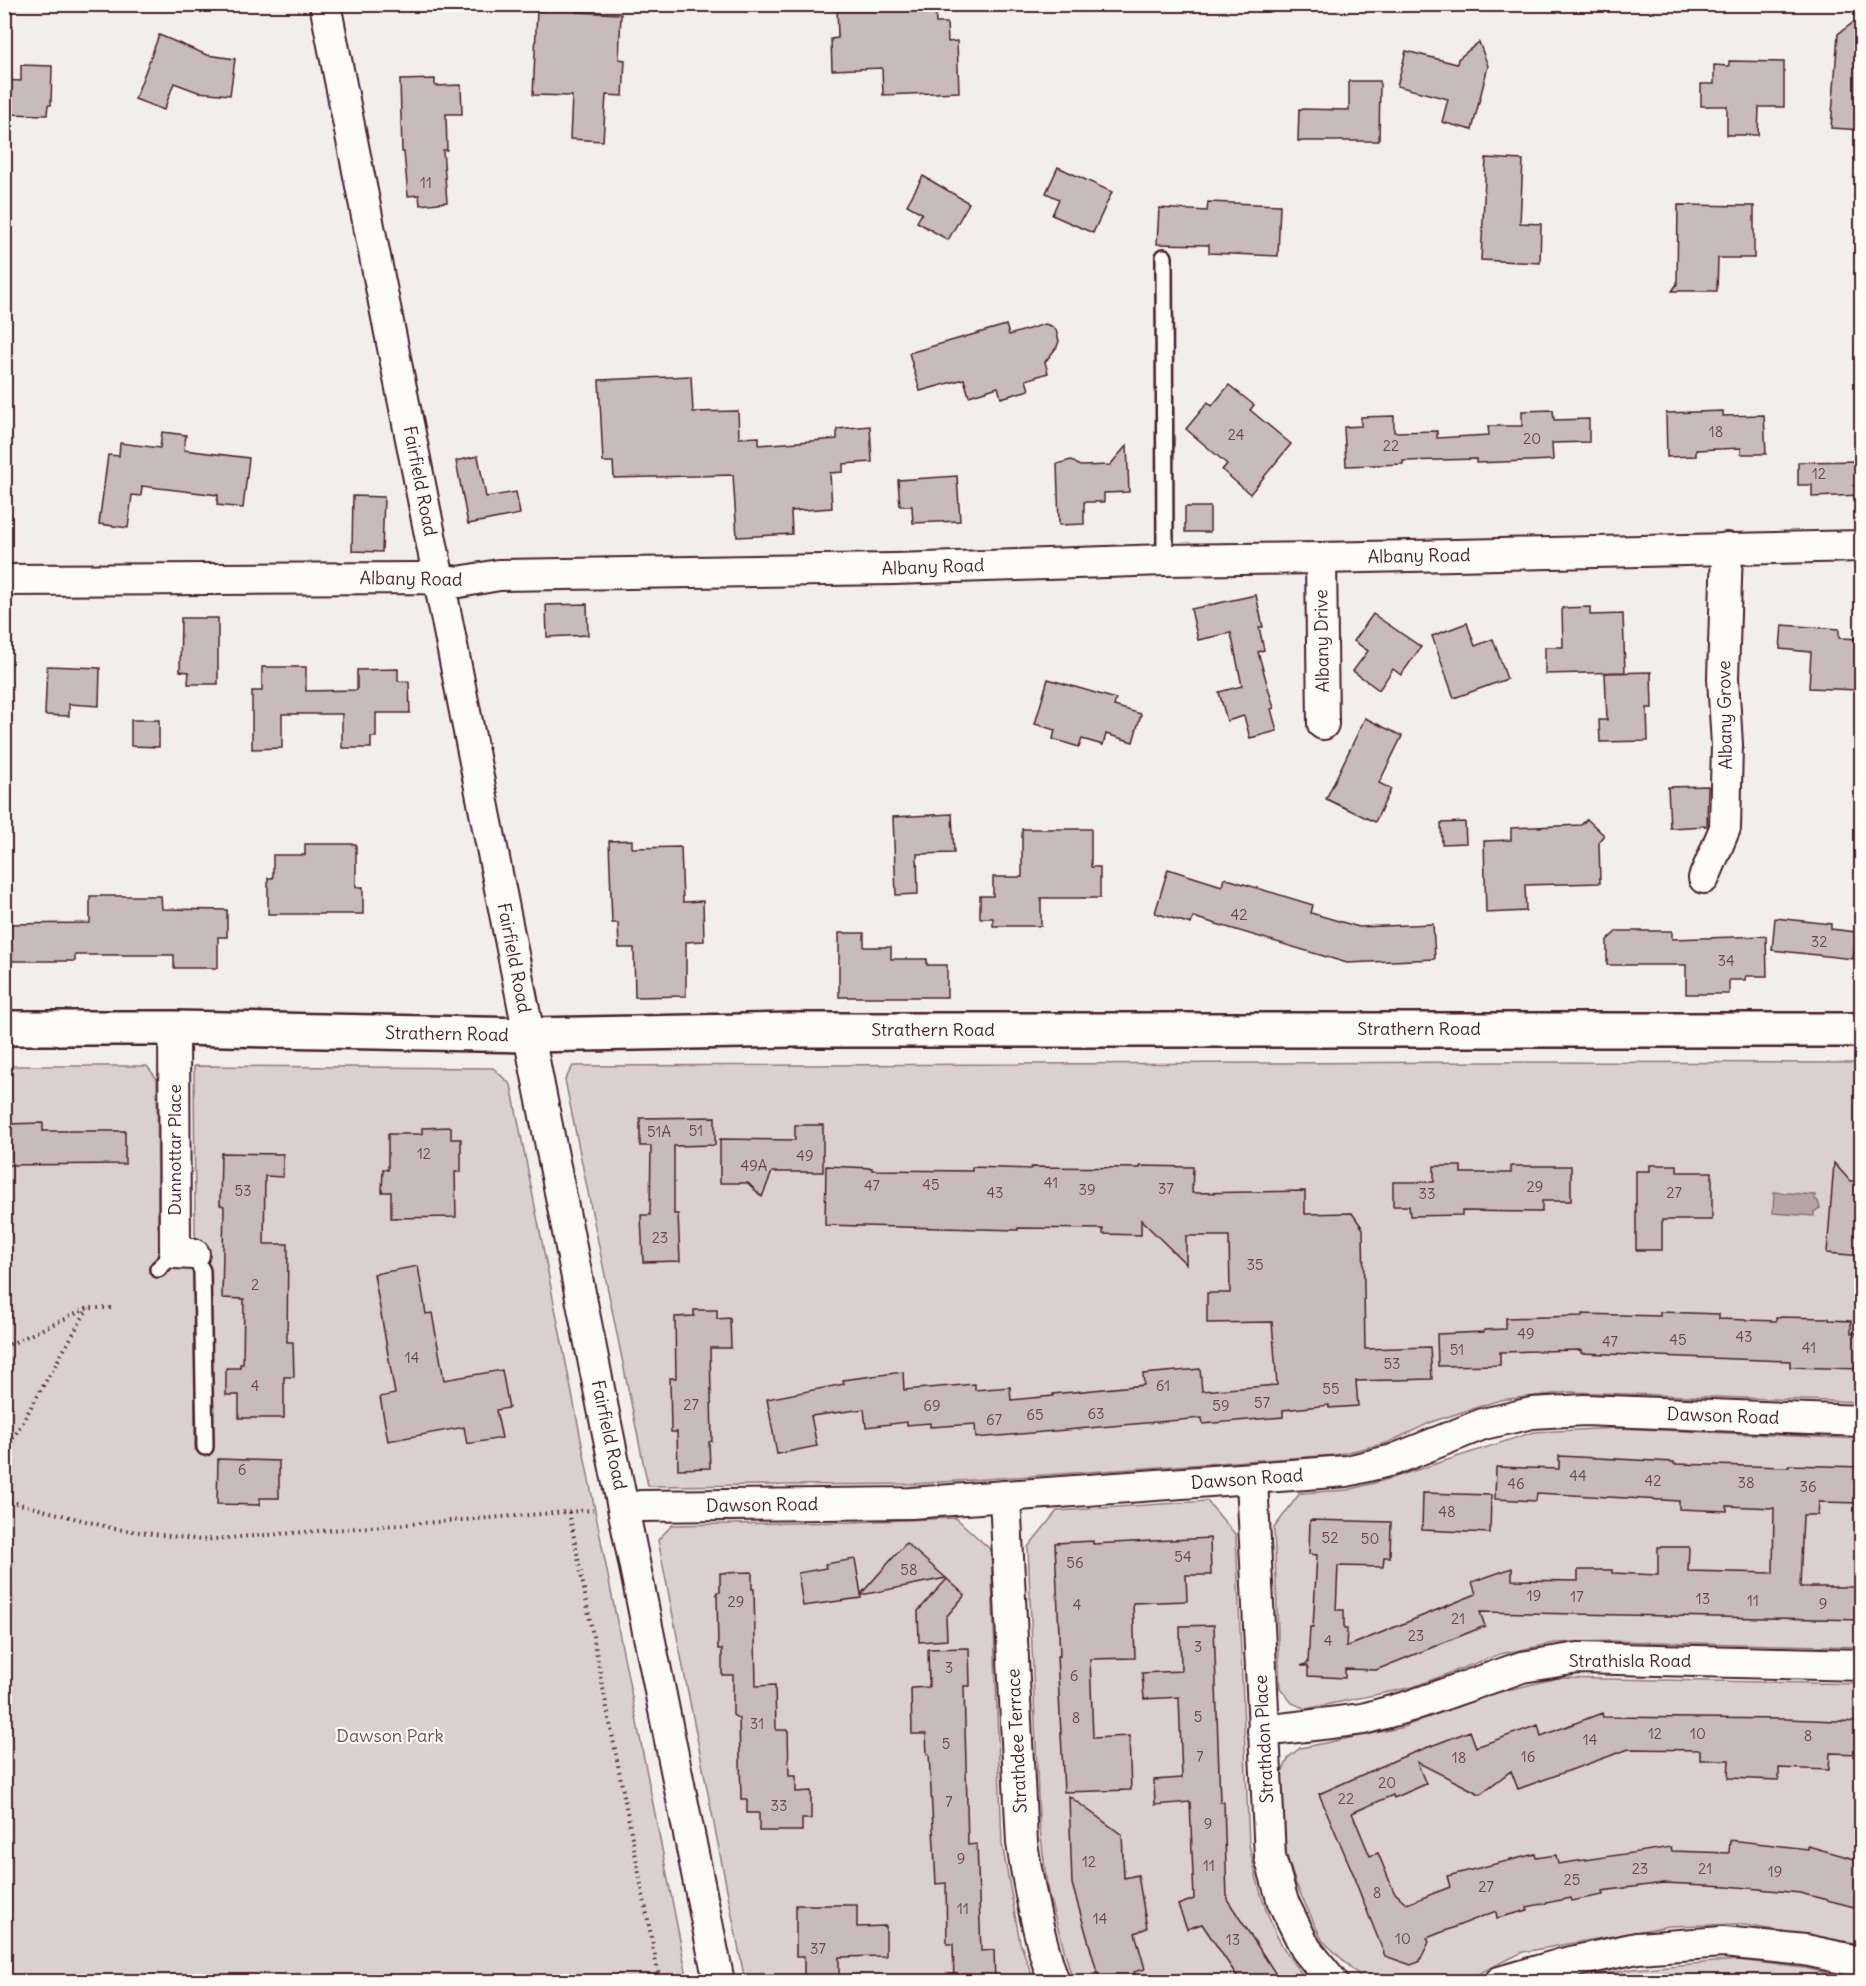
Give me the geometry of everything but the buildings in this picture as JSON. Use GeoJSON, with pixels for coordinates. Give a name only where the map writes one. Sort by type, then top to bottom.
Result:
{"type":"FeatureCollection","features":[{"type":"Feature","properties":{"kind":"street","name":"Fairfield Road"},"geometry":{"type":"LineString","coordinates":[[325,4],[719,1982]]}},
{"type":"Feature","properties":{"kind":"street","name":"Albany Road"},"geometry":{"type":"LineString","coordinates":[[4,580],[423,578],[459,582],[499,575],[882,569],[1165,560],[1862,546]]}},
{"type":"Feature","properties":{"kind":"street","name":"Albany Grove"},"geometry":{"type":"LineString","coordinates":[[1704,878],[1725,828],[1727,745],[1723,678],[1727,548]]}},
{"type":"Feature","properties":{"kind":"street","name":"Albany Drive"},"geometry":{"type":"LineString","coordinates":[[1322,558],[1323,724]]}},
{"type":"Feature","properties":{"kind":"street","name":"Strathern Road"},"geometry":{"type":"LineString","coordinates":[[4,1028],[174,1028],[529,1035],[805,1030],[1862,1029]]}},
{"type":"Feature","properties":{"kind":"street","name":"Dunnottar Place"},"geometry":{"type":"LineString","coordinates":[[174,1028],[176,1258]]}},
{"type":"Feature","properties":{"kind":"street","name":"Dawson Road"},"geometry":{"type":"LineString","coordinates":[[624,1509],[641,1506],[911,1503],[1347,1471],[1393,1460],[1483,1424],[1532,1413],[1584,1410],[1862,1421]]}},
{"type":"Feature","properties":{"kind":"street","name":"Strathdon Place"},"geometry":{"type":"LineString","coordinates":[[1252,1479],[1270,1857],[1283,1902],[1306,1949],[1333,1982]]}},
{"type":"Feature","properties":{"kind":"street","name":"Strathdee Terrace"},"geometry":{"type":"LineString","coordinates":[[1005,1496],[1022,1843],[1041,1945],[1054,1982]]}},
{"type":"Feature","properties":{"kind":"street","name":"Strathisla Road"},"geometry":{"type":"LineString","coordinates":[[1263,1731],[1363,1719],[1410,1706],[1522,1667],[1578,1659],[1862,1665]]}},
{"type":"Feature","properties":{"kind":"street"},"geometry":{"type":"LineString","coordinates":[[1500,1982],[1562,1964],[1637,1948],[1723,1942],[1805,1950],[1862,1962]]}},
{"type":"Feature","properties":{"kind":"lane"},"geometry":{"type":"LineString","coordinates":[[1164,256],[1165,560]]}},
{"type":"Feature","properties":{"kind":"lane"},"geometry":{"type":"LineString","coordinates":[[176,1258],[202,1271],[205,1447]]}},
{"type":"Feature","properties":{"kind":"path"},"geometry":{"type":"LineString","coordinates":[[4,1347],[88,1308],[112,1308]]}},
{"type":"Feature","properties":{"kind":"path"},"geometry":{"type":"LineString","coordinates":[[4,1454],[88,1308]]}},
{"type":"Feature","properties":{"kind":"path"},"geometry":{"type":"LineString","coordinates":[[4,1500],[116,1529],[201,1540],[624,1509]]}},
{"type":"Feature","properties":{"kind":"path"},"geometry":{"type":"LineString","coordinates":[[569,1512],[660,1982]]}},
{"type":"Feature","properties":{"kind":"green space"},"geometry":{"type":"Polygon","coordinates":[[[1497,1062],[1861,1063],[1861,1402],[1570,1392],[1500,1400],[1434,1421],[1387,1443],[1335,1455],[914,1484],[648,1486],[565,1080],[573,1066],[1497,1062]]]}},
{"type":"Feature","properties":{"kind":"green space","name":"Dawson Park"},"geometry":{"type":"Polygon","coordinates":[[[4,1066],[147,1066],[157,1079],[158,1227],[196,1271],[195,1449],[211,1422],[210,1271],[195,1235],[194,1066],[493,1068],[511,1085],[688,1981],[5,1981],[4,1066]]]}},
{"type":"Feature","properties":{"kind":"green space"},"geometry":{"type":"Polygon","coordinates":[[[1618,1428],[1861,1439],[1861,1647],[1613,1641],[1555,1643],[1500,1654],[1413,1687],[1306,1709],[1292,1703],[1280,1688],[1274,1528],[1300,1493],[1348,1490],[1534,1432],[1618,1428]]]}},
{"type":"Feature","properties":{"kind":"green space"},"geometry":{"type":"Polygon","coordinates":[[[1207,1501],[1236,1535],[1249,1844],[1257,1881],[1276,1935],[1296,1967],[1309,1981],[1073,1981],[1048,1893],[1039,1821],[1028,1547],[1057,1511],[1207,1501]]]}},
{"type":"Feature","properties":{"kind":"green space"},"geometry":{"type":"Polygon","coordinates":[[[956,1518],[991,1550],[1002,1844],[1020,1942],[1034,1981],[745,1981],[658,1540],[672,1525],[956,1518]]]}},
{"type":"Feature","properties":{"kind":"green space"},"geometry":{"type":"Polygon","coordinates":[[[1558,1678],[1861,1684],[1861,1944],[1738,1924],[1669,1926],[1523,1952],[1464,1981],[1365,1981],[1322,1940],[1296,1884],[1286,1853],[1282,1773],[1289,1757],[1300,1748],[1400,1728],[1495,1693],[1558,1678]]]}},
{"type":"Feature","properties":{"kind":"green space"},"geometry":{"type":"Polygon","coordinates":[[[1738,1960],[1805,1968],[1861,1981],[1567,1981],[1633,1969],[1738,1960]]]}},
{"type":"Feature","properties":{"kind":"shaded area"},"geometry":{"type":"Polygon","coordinates":[[[1774,1192],[1815,1195],[1820,1208],[1814,1212],[1814,1216],[1773,1213],[1774,1192]]]}}]}
